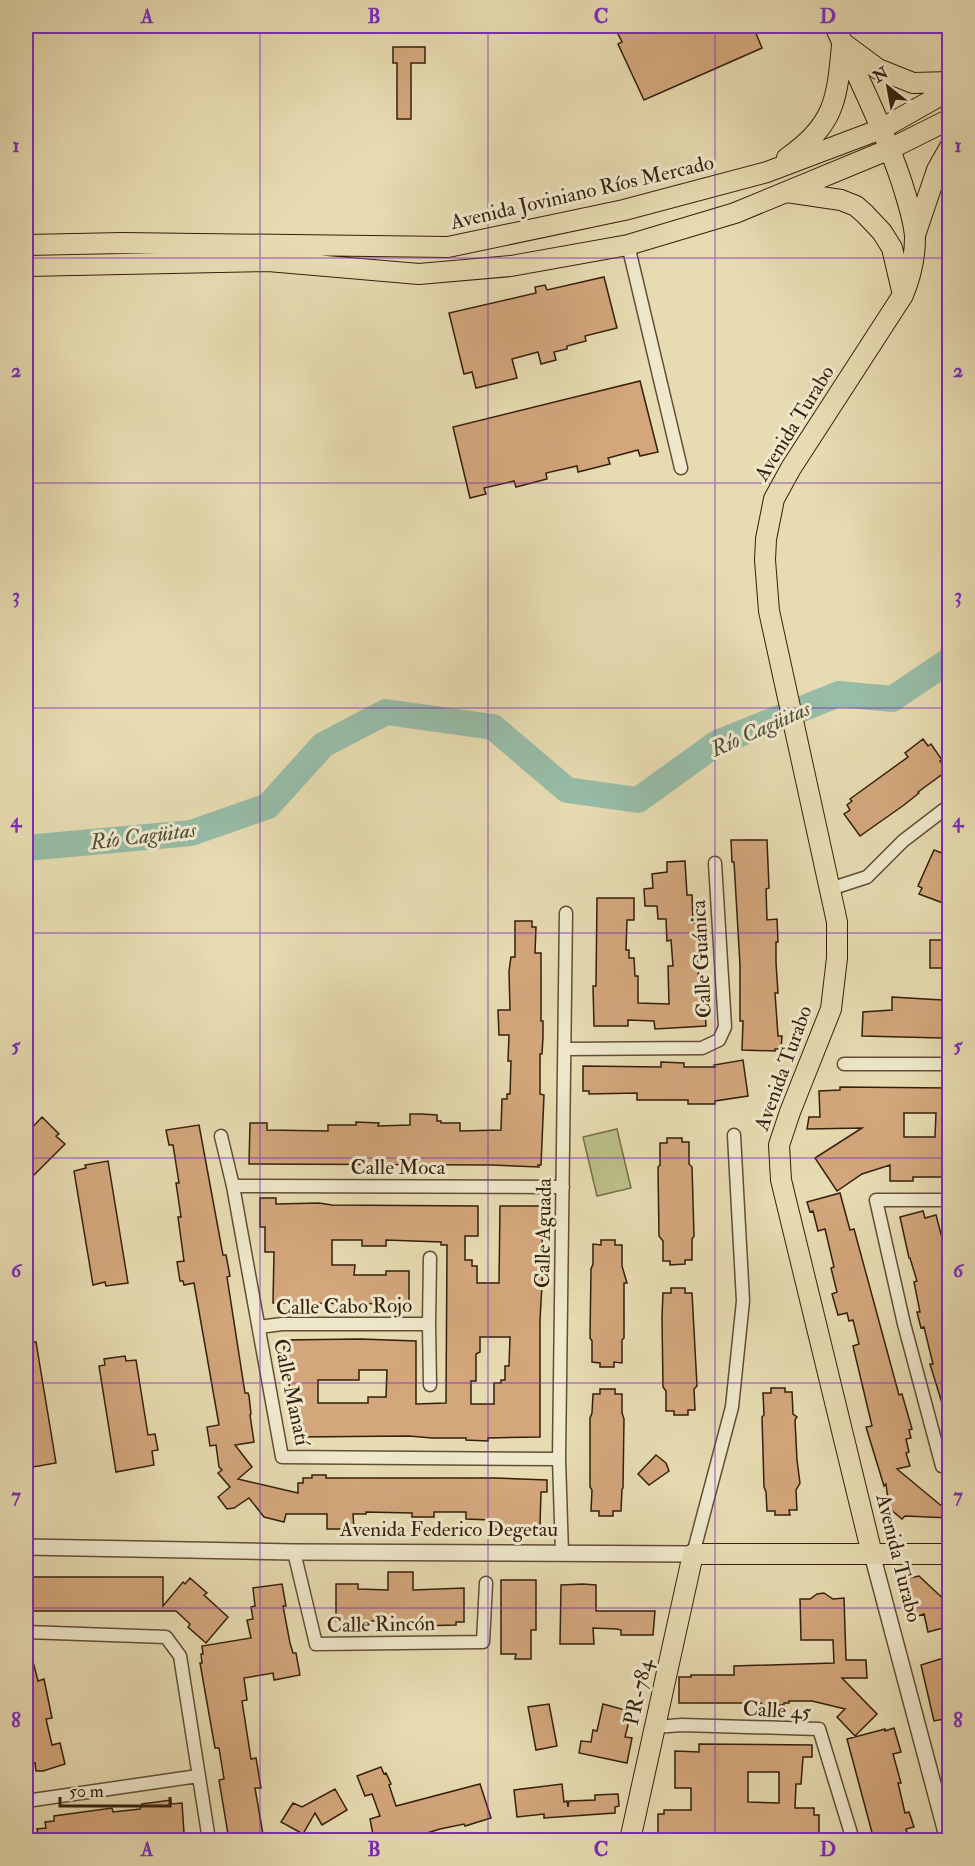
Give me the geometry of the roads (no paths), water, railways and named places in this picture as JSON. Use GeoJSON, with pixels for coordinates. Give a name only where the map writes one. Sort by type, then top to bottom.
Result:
{"type":"FeatureCollection","features":[{"type":"Feature","properties":{"kind":"main road"},"geometry":{"type":"LineString","coordinates":[[838,34],[878,69],[913,82],[950,82]]}},
{"type":"Feature","properties":{"kind":"main road"},"geometry":{"type":"LineString","coordinates":[[767,172],[802,148],[832,110],[839,82],[838,34]]}},
{"type":"Feature","properties":{"kind":"main road","name":"Avenida Turabo"},"geometry":{"type":"LineString","coordinates":[[838,34],[890,149],[907,199],[915,235],[911,276],[903,295],[791,468],[774,499],[766,539],[765,560],[768,611],[837,922],[837,958],[831,1009],[779,1145],[781,1180],[872,1554]]}},
{"type":"Feature","properties":{"kind":"main road","name":"Avenida Joviniano Ríos Mercado"},"geometry":{"type":"LineString","coordinates":[[26,245],[123,243],[448,247],[624,210],[767,172],[881,129],[950,90]]}},
{"type":"Feature","properties":{"kind":"main road"},"geometry":{"type":"LineString","coordinates":[[26,266],[268,261],[419,274],[511,266],[628,245],[735,213],[890,149],[950,119]]}},
{"type":"Feature","properties":{"kind":"main road"},"geometry":{"type":"LineString","coordinates":[[915,235],[937,170],[950,147]]}},
{"type":"Feature","properties":{"kind":"main road"},"geometry":{"type":"LineString","coordinates":[[787,192],[841,200],[856,206],[882,232],[892,248],[903,295]]}},
{"type":"Feature","properties":{"kind":"main road","name":"Avenida Federico Degetau"},"geometry":{"type":"LineString","coordinates":[[693,1554],[950,1554]]}},
{"type":"Feature","properties":{"kind":"main road","name":"PR-784"},"geometry":{"type":"LineString","coordinates":[[630,1840],[693,1554]]}},
{"type":"Feature","properties":{"kind":"street"},"geometry":{"type":"LineString","coordinates":[[628,245],[681,468]]}},
{"type":"Feature","properties":{"kind":"street"},"geometry":{"type":"LineString","coordinates":[[830,889],[867,878],[903,841],[950,805]]}},
{"type":"Feature","properties":{"kind":"street","name":"Calle Guánica"},"geometry":{"type":"LineString","coordinates":[[565,1048],[702,1048],[719,1040],[725,1027],[715,863]]}},
{"type":"Feature","properties":{"kind":"street","name":"Calle Aguada"},"geometry":{"type":"LineString","coordinates":[[562,1554],[559,1459],[566,913]]}},
{"type":"Feature","properties":{"kind":"street"},"geometry":{"type":"LineString","coordinates":[[844,1064],[950,1064]]}},
{"type":"Feature","properties":{"kind":"street"},"geometry":{"type":"LineString","coordinates":[[693,1554],[732,1407],[743,1301],[734,1135]]}},
{"type":"Feature","properties":{"kind":"street","name":"Calle Manatí"},"geometry":{"type":"LineString","coordinates":[[221,1136],[233,1186],[282,1457],[559,1459]]}},
{"type":"Feature","properties":{"kind":"street","name":"Calle Moca"},"geometry":{"type":"LineString","coordinates":[[233,1186],[563,1187]]}},
{"type":"Feature","properties":{"kind":"street"},"geometry":{"type":"LineString","coordinates":[[950,1200],[876,1200],[904,1324],[942,1466],[950,1466]]}},
{"type":"Feature","properties":{"kind":"street","name":"Calle Cabo Rojo"},"geometry":{"type":"LineString","coordinates":[[430,1258],[430,1385]]}},
{"type":"Feature","properties":{"kind":"street","name":"Calle Cabo Rojo"},"geometry":{"type":"LineString","coordinates":[[259,1327],[282,1324],[429,1324]]}},
{"type":"Feature","properties":{"kind":"street","name":"Avenida Federico Degetau"},"geometry":{"type":"LineString","coordinates":[[26,1547],[294,1552],[693,1554]]}},
{"type":"Feature","properties":{"kind":"street","name":"Calle Rincón"},"geometry":{"type":"LineString","coordinates":[[294,1552],[316,1644],[483,1642],[486,1583]]}},
{"type":"Feature","properties":{"kind":"street","name":"Avenida Turabo"},"geometry":{"type":"LineString","coordinates":[[872,1554],[946,1817],[948,1840]]}},
{"type":"Feature","properties":{"kind":"street"},"geometry":{"type":"LineString","coordinates":[[26,1632],[166,1636],[180,1656],[209,1840]]}},
{"type":"Feature","properties":{"kind":"street","name":"Calle 45"},"geometry":{"type":"LineString","coordinates":[[655,1726],[819,1730],[853,1840]]}},
{"type":"Feature","properties":{"kind":"street"},"geometry":{"type":"LineString","coordinates":[[26,1801],[198,1776]]}},
{"type":"Feature","properties":{"kind":"waterway","name":"Río Cagüitas"},"geometry":{"type":"LineString","coordinates":[[26,848],[191,833],[268,806],[323,745],[386,712],[493,727],[567,790],[638,800],[717,743],[839,694],[892,699],[950,660]]}}]}
